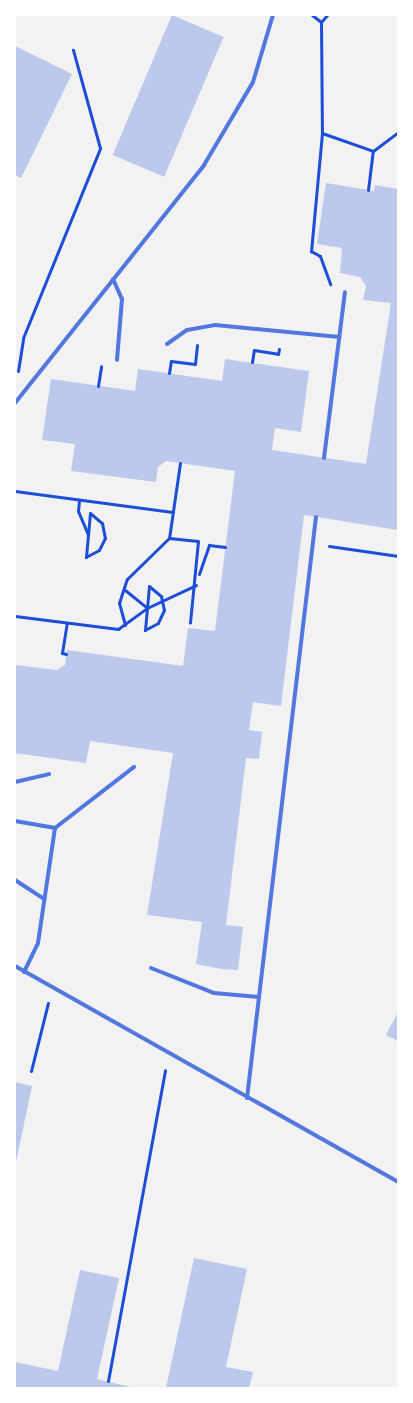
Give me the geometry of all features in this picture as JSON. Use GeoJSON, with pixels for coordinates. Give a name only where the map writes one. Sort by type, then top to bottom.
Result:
{"type":"FeatureCollection","features":[{"type":"Feature","properties":{"kind":"lane"},"geometry":{"type":"LineString","coordinates":[[15,403],[112,278],[204,165],[232,122],[261,60],[272,15]]}},
{"type":"Feature","properties":{"kind":"lane"},"geometry":{"type":"LineString","coordinates":[[112,278],[122,299],[117,360]]}},
{"type":"Feature","properties":{"kind":"lane"},"geometry":{"type":"LineString","coordinates":[[324,458],[345,292]]}},
{"type":"Feature","properties":{"kind":"lane"},"geometry":{"type":"LineString","coordinates":[[167,344],[188,330],[215,325],[339,337]]}},
{"type":"Feature","properties":{"kind":"lane"},"geometry":{"type":"LineString","coordinates":[[247,1098],[316,517]]}},
{"type":"Feature","properties":{"kind":"lane"},"geometry":{"type":"LineString","coordinates":[[24,972],[38,943],[55,828],[134,767]]}},
{"type":"Feature","properties":{"kind":"lane"},"geometry":{"type":"LineString","coordinates":[[15,782],[49,774]]}},
{"type":"Feature","properties":{"kind":"lane"},"geometry":{"type":"LineString","coordinates":[[15,821],[55,828]]}},
{"type":"Feature","properties":{"kind":"lane"},"geometry":{"type":"LineString","coordinates":[[15,880],[44,899]]}},
{"type":"Feature","properties":{"kind":"lane"},"geometry":{"type":"LineString","coordinates":[[15,966],[398,1182]]}},
{"type":"Feature","properties":{"kind":"lane"},"geometry":{"type":"LineString","coordinates":[[151,968],[214,993],[259,997]]}},
{"type":"Feature","properties":{"kind":"path"},"geometry":{"type":"LineString","coordinates":[[312,15],[321,22]]}},
{"type":"Feature","properties":{"kind":"path"},"geometry":{"type":"LineString","coordinates":[[327,15],[321,22],[322,133],[311,251],[320,256],[327,282],[345,292]]}},
{"type":"Feature","properties":{"kind":"path"},"geometry":{"type":"LineString","coordinates":[[24,390],[17,368],[23,338],[100,148],[73,50]]}},
{"type":"Feature","properties":{"kind":"path"},"geometry":{"type":"LineString","coordinates":[[368,190],[373,151],[398,132]]}},
{"type":"Feature","properties":{"kind":"path"},"geometry":{"type":"LineString","coordinates":[[322,133],[373,151]]}},
{"type":"Feature","properties":{"kind":"path"},"geometry":{"type":"LineString","coordinates":[[252,362],[254,350],[278,354]]}},
{"type":"Feature","properties":{"kind":"path"},"geometry":{"type":"LineString","coordinates":[[169,373],[171,361],[195,364]]}},
{"type":"Feature","properties":{"kind":"path"},"geometry":{"type":"LineString","coordinates":[[98,386],[101,365]]}},
{"type":"Feature","properties":{"kind":"path"},"geometry":{"type":"LineString","coordinates":[[125,625],[119,603],[125,590],[127,579],[169,538],[180,463]]}},
{"type":"Feature","properties":{"kind":"path"},"geometry":{"type":"LineString","coordinates":[[15,491],[173,512]]}},
{"type":"Feature","properties":{"kind":"path"},"geometry":{"type":"LineString","coordinates":[[79,500],[78,511],[89,536],[86,557],[99,550],[105,538],[102,523],[90,513],[89,536]]}},
{"type":"Feature","properties":{"kind":"path"},"geometry":{"type":"LineString","coordinates":[[169,538],[198,541],[198,577]]}},
{"type":"Feature","properties":{"kind":"path"},"geometry":{"type":"LineString","coordinates":[[190,623],[198,577],[209,545],[225,547]]}},
{"type":"Feature","properties":{"kind":"path"},"geometry":{"type":"LineString","coordinates":[[344,548],[398,556]]}},
{"type":"Feature","properties":{"kind":"path"},"geometry":{"type":"LineString","coordinates":[[149,586],[163,603],[158,623],[145,630],[149,586]]}},
{"type":"Feature","properties":{"kind":"path"},"geometry":{"type":"LineString","coordinates":[[15,616],[118,629],[147,608],[163,603],[196,586]]}},
{"type":"Feature","properties":{"kind":"path"},"geometry":{"type":"LineString","coordinates":[[125,590],[147,608]]}},
{"type":"Feature","properties":{"kind":"path"},"geometry":{"type":"LineString","coordinates":[[66,654],[62,653],[67,623]]}},
{"type":"Feature","properties":{"kind":"path"},"geometry":{"type":"LineString","coordinates":[[32,1071],[51,987]]}},
{"type":"Feature","properties":{"kind":"path"},"geometry":{"type":"LineString","coordinates":[[108,1382],[169,1053]]}},
{"type":"Feature","properties":{"kind":"building"},"geometry":{"type":"Polygon","coordinates":[[[172,15],[224,37],[164,177],[113,155],[172,15]]]}},
{"type":"Feature","properties":{"kind":"building"},"geometry":{"type":"Polygon","coordinates":[[[15,46],[72,74],[21,178],[15,175],[15,46]]]}},
{"type":"Feature","properties":{"kind":"building"},"geometry":{"type":"Polygon","coordinates":[[[326,183],[374,191],[375,185],[398,189],[398,530],[304,515],[281,706],[253,702],[249,730],[262,732],[259,759],[246,758],[226,925],[243,927],[238,970],[222,969],[196,964],[202,922],[147,915],[173,753],[90,741],[86,763],[15,753],[15,665],[57,670],[65,665],[67,650],[183,666],[188,628],[215,631],[235,471],[166,461],[158,467],[156,482],[71,471],[75,444],[42,440],[51,379],[135,391],[138,369],[222,381],[225,359],[309,371],[301,432],[275,428],[272,450],[366,464],[391,303],[363,300],[366,286],[360,277],[340,273],[342,248],[317,244],[326,183]]]}},
{"type":"Feature","properties":{"kind":"building"},"geometry":{"type":"Polygon","coordinates":[[[398,1012],[398,1041],[386,1035],[398,1012]]]}},
{"type":"Feature","properties":{"kind":"building"},"geometry":{"type":"Polygon","coordinates":[[[15,1082],[32,1086],[16,1162],[15,1162],[15,1082]]]}},
{"type":"Feature","properties":{"kind":"building"},"geometry":{"type":"Polygon","coordinates":[[[194,1258],[247,1269],[226,1367],[253,1372],[249,1388],[166,1388],[194,1258]]]}},
{"type":"Feature","properties":{"kind":"building"},"geometry":{"type":"Polygon","coordinates":[[[80,1270],[119,1278],[97,1379],[134,1388],[15,1388],[15,1362],[58,1371],[80,1270]]]}}]}
